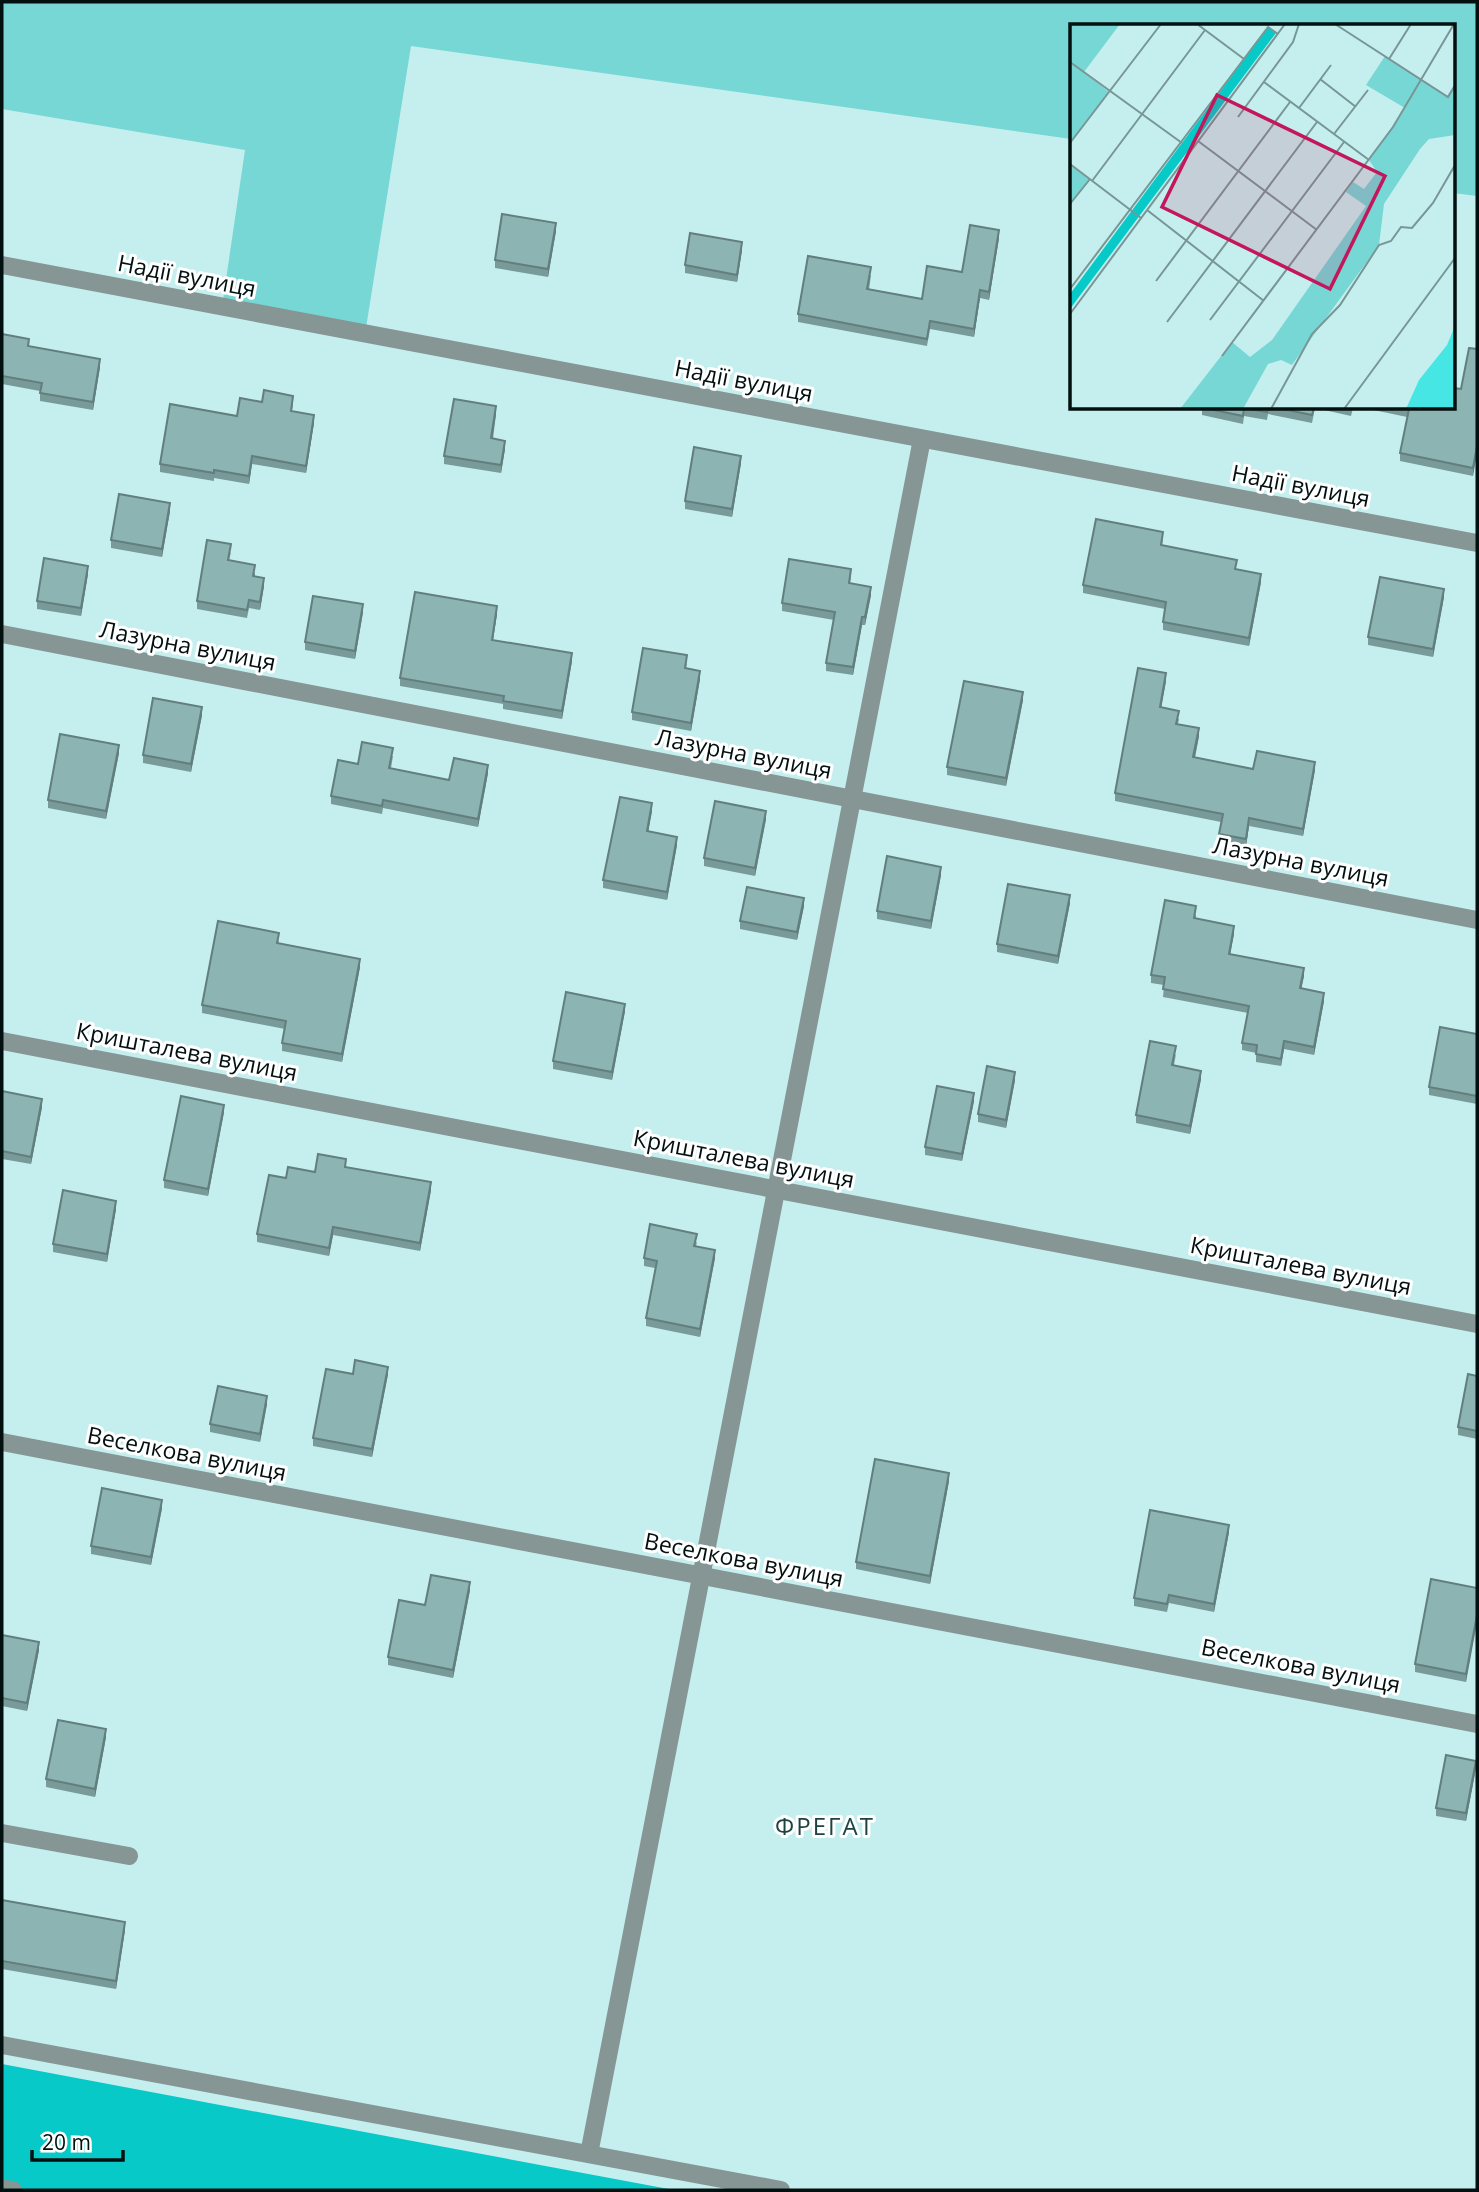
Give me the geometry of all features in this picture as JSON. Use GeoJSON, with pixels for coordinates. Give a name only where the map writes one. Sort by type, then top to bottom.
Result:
{"type":"FeatureCollection","features":[{"type":"Feature","properties":{"kind":"street","name":"Надії вулиця"},"geometry":{"type":"LineString","coordinates":[[2,265],[1477,543]]}},
{"type":"Feature","properties":{"kind":"street"},"geometry":{"type":"LineString","coordinates":[[589,2154],[922,439]]}},
{"type":"Feature","properties":{"kind":"street","name":"Лазурна вулиця"},"geometry":{"type":"LineString","coordinates":[[2,634],[1477,920]]}},
{"type":"Feature","properties":{"kind":"street","name":"Кришталева вулиця"},"geometry":{"type":"LineString","coordinates":[[2,1041],[1477,1324]]}},
{"type":"Feature","properties":{"kind":"street","name":"Веселкова вулиця"},"geometry":{"type":"LineString","coordinates":[[2,1442],[1477,1724]]}},
{"type":"Feature","properties":{"kind":"street"},"geometry":{"type":"LineString","coordinates":[[2,1832],[129,1856]]}},
{"type":"Feature","properties":{"kind":"street"},"geometry":{"type":"LineString","coordinates":[[2,2045],[781,2190]]}},
{"type":"Feature","properties":{"kind":"street"},"geometry":{"type":"LineString","coordinates":[[2,2188],[13,2190]]}},
{"type":"Feature","properties":{"kind":"shaded area"},"geometry":{"type":"Polygon","coordinates":[[[2,2],[1477,2],[1477,196],[1454,193],[1454,24],[1070,24],[1070,139],[411,46],[365,334],[222,307],[245,150],[2,109],[2,2]]]}},
{"type":"Feature","properties":{"kind":"shaded area"},"geometry":{"type":"Polygon","coordinates":[[[2,2064],[674,2190],[2,2188],[2,2064]]]}},
{"type":"Feature","properties":{"kind":"building"},"geometry":{"type":"Polygon","coordinates":[[[502,214],[556,223],[548,269],[495,260],[502,214]]]}},
{"type":"Feature","properties":{"kind":"building"},"geometry":{"type":"Polygon","coordinates":[[[970,225],[999,230],[989,292],[980,290],[974,329],[930,321],[927,339],[798,314],[808,256],[871,267],[867,289],[922,299],[927,266],[962,272],[970,225]]]}},
{"type":"Feature","properties":{"kind":"building"},"geometry":{"type":"Polygon","coordinates":[[[690,233],[742,242],[737,275],[685,265],[690,233]]]}},
{"type":"Feature","properties":{"kind":"building"},"geometry":{"type":"Polygon","coordinates":[[[2,334],[29,339],[28,346],[100,359],[93,402],[40,393],[42,383],[2,376],[2,334]]]}},
{"type":"Feature","properties":{"kind":"building"},"geometry":{"type":"Polygon","coordinates":[[[1469,348],[1477,349],[1477,446],[1473,468],[1400,453],[1409,410],[1454,410],[1454,388],[1461,389],[1469,348]]]}},
{"type":"Feature","properties":{"kind":"building"},"geometry":{"type":"Polygon","coordinates":[[[264,390],[293,396],[291,411],[314,415],[306,466],[252,456],[249,476],[160,464],[170,404],[237,416],[240,398],[262,402],[264,390]]]}},
{"type":"Feature","properties":{"kind":"building"},"geometry":{"type":"Polygon","coordinates":[[[454,399],[496,406],[491,438],[505,441],[501,465],[444,456],[454,399]]]}},
{"type":"Feature","properties":{"kind":"building"},"geometry":{"type":"Polygon","coordinates":[[[1214,410],[1244,410],[1243,416],[1214,410]]]}},
{"type":"Feature","properties":{"kind":"building"},"geometry":{"type":"Polygon","coordinates":[[[1288,410],[1313,410],[1312,415],[1288,410]]]}},
{"type":"Feature","properties":{"kind":"building"},"geometry":{"type":"Polygon","coordinates":[[[694,447],[741,456],[732,509],[685,501],[694,447]]]}},
{"type":"Feature","properties":{"kind":"building"},"geometry":{"type":"Polygon","coordinates":[[[119,494],[170,503],[162,549],[111,540],[119,494]]]}},
{"type":"Feature","properties":{"kind":"building"},"geometry":{"type":"Polygon","coordinates":[[[1096,519],[1163,532],[1161,545],[1237,560],[1235,569],[1261,574],[1249,638],[1163,622],[1166,602],[1083,585],[1096,519]]]}},
{"type":"Feature","properties":{"kind":"building"},"geometry":{"type":"Polygon","coordinates":[[[207,540],[231,544],[228,560],[255,565],[253,576],[264,578],[260,602],[249,600],[247,610],[197,601],[207,540]]]}},
{"type":"Feature","properties":{"kind":"building"},"geometry":{"type":"Polygon","coordinates":[[[44,558],[88,566],[81,608],[37,601],[44,558]]]}},
{"type":"Feature","properties":{"kind":"building"},"geometry":{"type":"Polygon","coordinates":[[[789,559],[851,569],[849,583],[871,587],[865,617],[862,617],[853,667],[826,663],[835,612],[782,603],[789,559]]]}},
{"type":"Feature","properties":{"kind":"building"},"geometry":{"type":"Polygon","coordinates":[[[1380,577],[1444,589],[1433,649],[1368,637],[1380,577]]]}},
{"type":"Feature","properties":{"kind":"building"},"geometry":{"type":"Polygon","coordinates":[[[415,592],[497,606],[492,640],[572,653],[562,711],[503,701],[504,696],[400,678],[415,592]]]}},
{"type":"Feature","properties":{"kind":"building"},"geometry":{"type":"Polygon","coordinates":[[[313,596],[363,604],[355,651],[305,642],[313,596]]]}},
{"type":"Feature","properties":{"kind":"building"},"geometry":{"type":"Polygon","coordinates":[[[643,648],[687,655],[685,668],[700,671],[691,723],[632,712],[643,648]]]}},
{"type":"Feature","properties":{"kind":"building"},"geometry":{"type":"Polygon","coordinates":[[[1138,668],[1166,673],[1160,707],[1179,711],[1176,724],[1199,728],[1193,757],[1253,769],[1257,751],[1315,762],[1303,829],[1249,818],[1246,839],[1219,834],[1223,814],[1115,793],[1138,668]]]}},
{"type":"Feature","properties":{"kind":"building"},"geometry":{"type":"Polygon","coordinates":[[[964,681],[1023,692],[1006,778],[947,767],[964,681]]]}},
{"type":"Feature","properties":{"kind":"building"},"geometry":{"type":"Polygon","coordinates":[[[153,698],[202,707],[191,764],[143,755],[153,698]]]}},
{"type":"Feature","properties":{"kind":"building"},"geometry":{"type":"Polygon","coordinates":[[[60,734],[119,745],[106,811],[48,800],[60,734]]]}},
{"type":"Feature","properties":{"kind":"building"},"geometry":{"type":"Polygon","coordinates":[[[362,742],[393,748],[389,768],[449,780],[454,758],[488,765],[478,819],[383,800],[382,806],[331,796],[338,760],[358,764],[362,742]]]}},
{"type":"Feature","properties":{"kind":"building"},"geometry":{"type":"Polygon","coordinates":[[[620,797],[652,803],[647,831],[677,837],[667,892],[603,880],[620,797]]]}},
{"type":"Feature","properties":{"kind":"building"},"geometry":{"type":"Polygon","coordinates":[[[715,801],[766,811],[755,868],[704,858],[715,801]]]}},
{"type":"Feature","properties":{"kind":"building"},"geometry":{"type":"Polygon","coordinates":[[[887,856],[941,867],[931,921],[877,911],[887,856]]]}},
{"type":"Feature","properties":{"kind":"building"},"geometry":{"type":"Polygon","coordinates":[[[1008,884],[1070,895],[1058,956],[997,944],[1008,884]]]}},
{"type":"Feature","properties":{"kind":"building"},"geometry":{"type":"Polygon","coordinates":[[[747,887],[804,898],[797,932],[740,921],[747,887]]]}},
{"type":"Feature","properties":{"kind":"building"},"geometry":{"type":"Polygon","coordinates":[[[1165,900],[1196,906],[1194,918],[1234,926],[1229,954],[1304,968],[1300,988],[1324,993],[1314,1047],[1284,1041],[1281,1059],[1256,1054],[1257,1045],[1242,1043],[1249,1006],[1163,989],[1165,977],[1151,975],[1165,900]]]}},
{"type":"Feature","properties":{"kind":"building"},"geometry":{"type":"Polygon","coordinates":[[[218,921],[279,933],[277,943],[360,959],[342,1054],[282,1043],[286,1021],[202,1005],[218,921]]]}},
{"type":"Feature","properties":{"kind":"building"},"geometry":{"type":"Polygon","coordinates":[[[566,992],[625,1004],[612,1072],[553,1061],[566,992]]]}},
{"type":"Feature","properties":{"kind":"building"},"geometry":{"type":"Polygon","coordinates":[[[1440,1027],[1477,1034],[1477,1096],[1429,1087],[1440,1027]]]}},
{"type":"Feature","properties":{"kind":"building"},"geometry":{"type":"Polygon","coordinates":[[[1150,1041],[1176,1046],[1172,1065],[1201,1071],[1190,1126],[1136,1115],[1150,1041]]]}},
{"type":"Feature","properties":{"kind":"building"},"geometry":{"type":"Polygon","coordinates":[[[987,1066],[1015,1072],[1006,1120],[978,1114],[987,1066]]]}},
{"type":"Feature","properties":{"kind":"building"},"geometry":{"type":"Polygon","coordinates":[[[937,1086],[974,1093],[962,1154],[925,1147],[937,1086]]]}},
{"type":"Feature","properties":{"kind":"building"},"geometry":{"type":"Polygon","coordinates":[[[2,1091],[42,1099],[31,1157],[2,1151],[2,1091]]]}},
{"type":"Feature","properties":{"kind":"building"},"geometry":{"type":"Polygon","coordinates":[[[181,1096],[224,1105],[208,1189],[164,1180],[181,1096]]]}},
{"type":"Feature","properties":{"kind":"building"},"geometry":{"type":"Polygon","coordinates":[[[318,1154],[346,1159],[345,1167],[431,1182],[420,1243],[333,1227],[329,1248],[257,1234],[269,1175],[286,1178],[288,1167],[315,1172],[318,1154]]]}},
{"type":"Feature","properties":{"kind":"building"},"geometry":{"type":"Polygon","coordinates":[[[63,1190],[116,1201],[107,1254],[53,1244],[63,1190]]]}},
{"type":"Feature","properties":{"kind":"building"},"geometry":{"type":"Polygon","coordinates":[[[650,1224],[697,1234],[694,1246],[715,1250],[700,1329],[646,1318],[657,1261],[644,1258],[650,1224]]]}},
{"type":"Feature","properties":{"kind":"building"},"geometry":{"type":"Polygon","coordinates":[[[355,1360],[388,1367],[372,1449],[313,1438],[326,1369],[353,1374],[355,1360]]]}},
{"type":"Feature","properties":{"kind":"building"},"geometry":{"type":"Polygon","coordinates":[[[1468,1374],[1477,1376],[1477,1431],[1458,1427],[1468,1374]]]}},
{"type":"Feature","properties":{"kind":"building"},"geometry":{"type":"Polygon","coordinates":[[[218,1386],[267,1396],[260,1434],[210,1424],[218,1386]]]}},
{"type":"Feature","properties":{"kind":"building"},"geometry":{"type":"Polygon","coordinates":[[[875,1459],[949,1473],[930,1576],[856,1562],[875,1459]]]}},
{"type":"Feature","properties":{"kind":"building"},"geometry":{"type":"Polygon","coordinates":[[[102,1488],[162,1500],[151,1557],[91,1546],[102,1488]]]}},
{"type":"Feature","properties":{"kind":"building"},"geometry":{"type":"Polygon","coordinates":[[[1150,1510],[1229,1525],[1214,1604],[1169,1595],[1167,1604],[1134,1598],[1150,1510]]]}},
{"type":"Feature","properties":{"kind":"building"},"geometry":{"type":"Polygon","coordinates":[[[431,1575],[470,1582],[453,1670],[388,1657],[399,1600],[425,1605],[431,1575]]]}},
{"type":"Feature","properties":{"kind":"building"},"geometry":{"type":"Polygon","coordinates":[[[1431,1579],[1477,1588],[1477,1615],[1466,1674],[1415,1664],[1431,1579]]]}},
{"type":"Feature","properties":{"kind":"building"},"geometry":{"type":"Polygon","coordinates":[[[2,1635],[39,1642],[27,1703],[2,1698],[2,1635]]]}},
{"type":"Feature","properties":{"kind":"building"},"geometry":{"type":"Polygon","coordinates":[[[58,1720],[106,1729],[95,1789],[46,1779],[58,1720]]]}},
{"type":"Feature","properties":{"kind":"building"},"geometry":{"type":"Polygon","coordinates":[[[1446,1755],[1476,1761],[1466,1813],[1436,1808],[1446,1755]]]}},
{"type":"Feature","properties":{"kind":"building"},"geometry":{"type":"Polygon","coordinates":[[[2,1900],[125,1922],[116,1981],[2,1961],[2,1900]]]}},
{"type":"Feature","properties":{"kind":"district","name":"ФРЕГАТ"},"geometry":{"type":"Point","coordinates":[825,1825]}}]}
